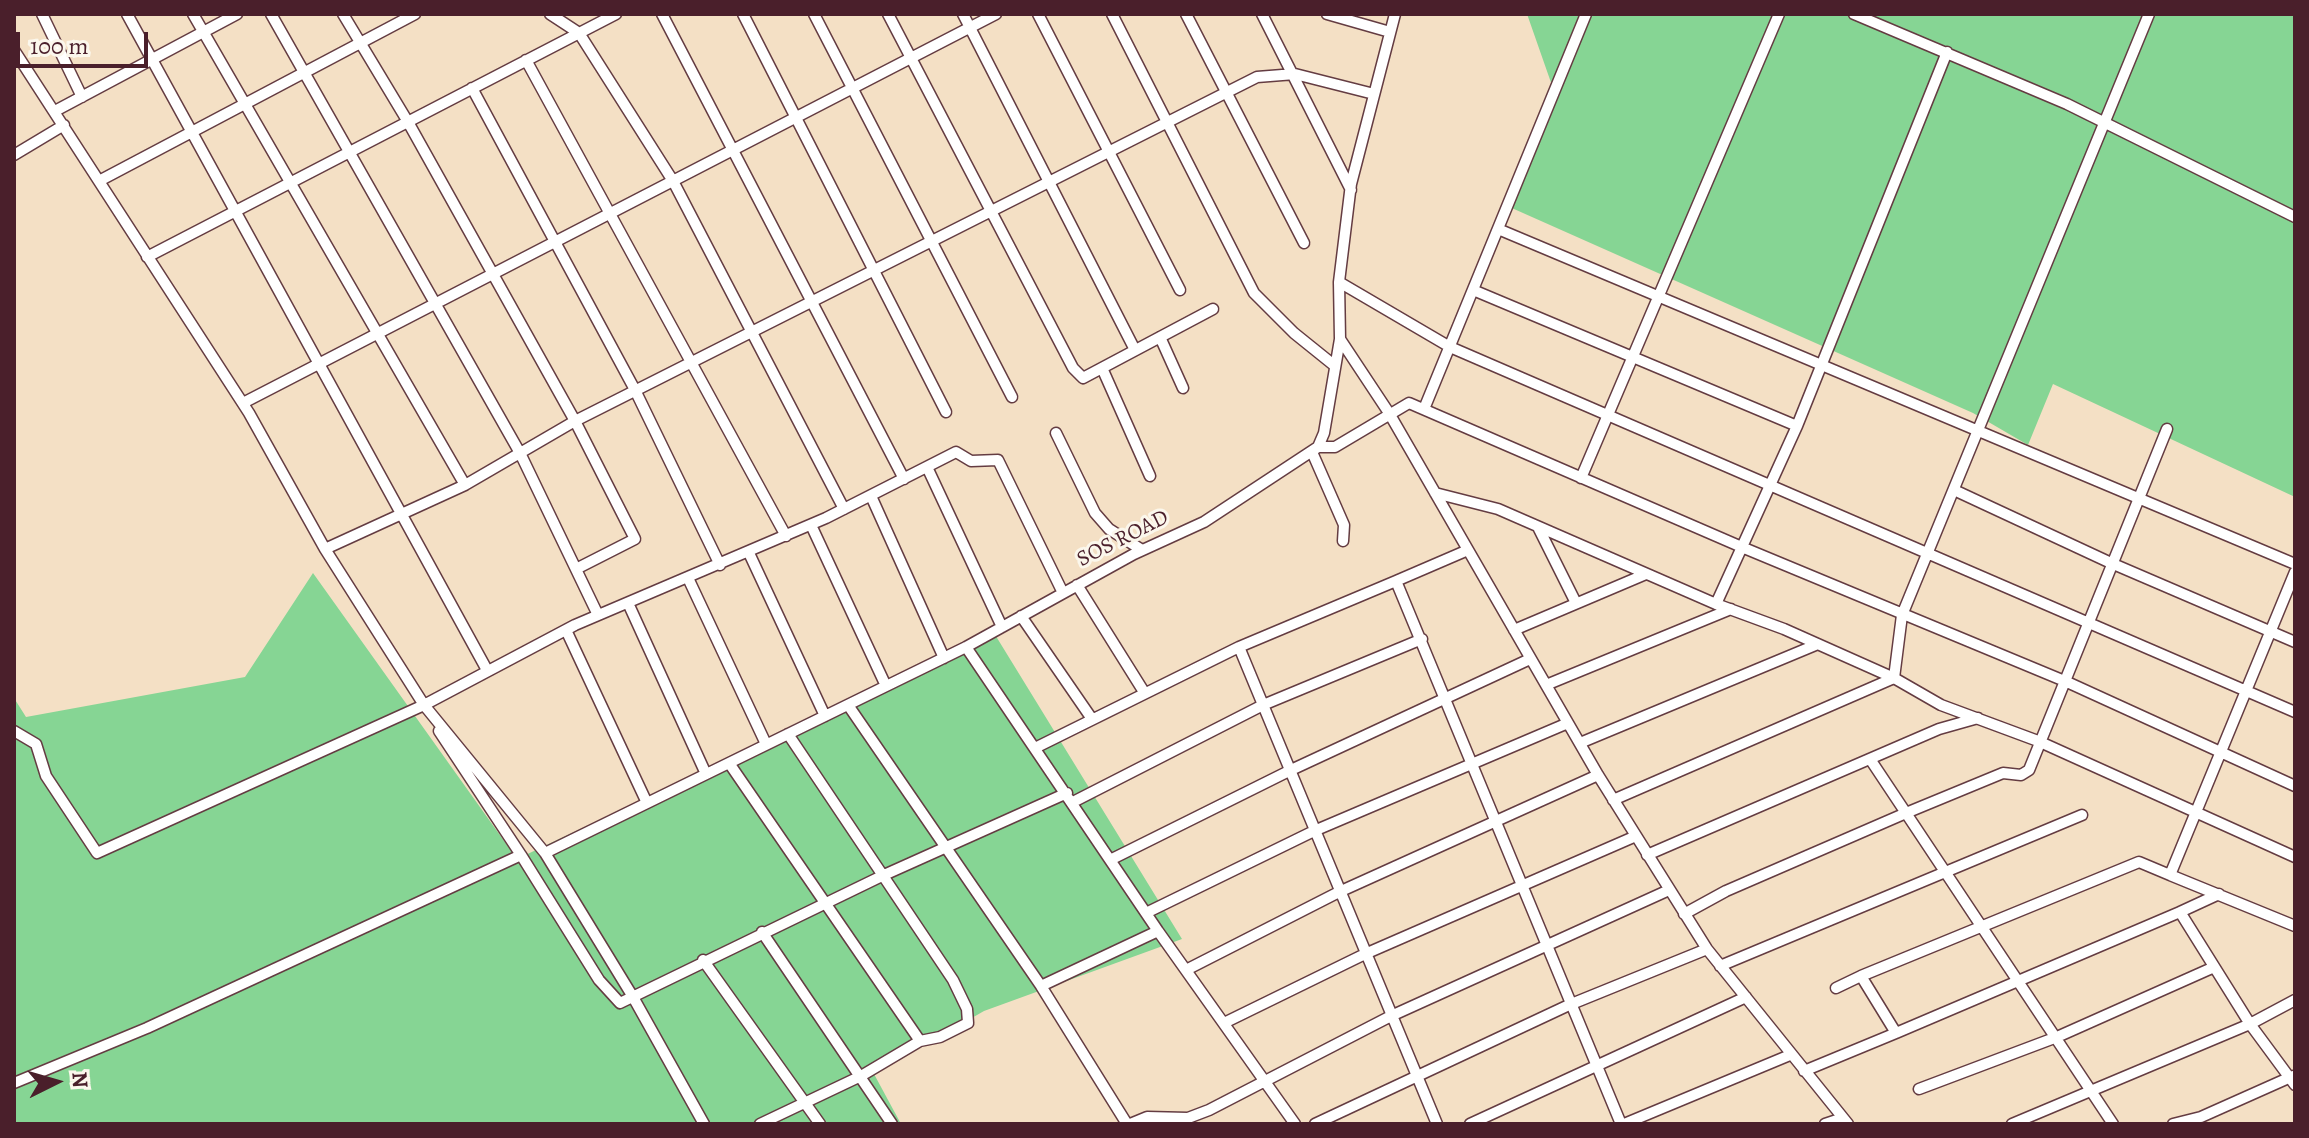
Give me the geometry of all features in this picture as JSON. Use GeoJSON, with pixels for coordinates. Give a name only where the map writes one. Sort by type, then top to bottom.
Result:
{"type":"FeatureCollection","features":[{"type":"Feature","properties":{"kind":"street"},"geometry":{"type":"LineString","coordinates":[[42,14],[82,97]]}},
{"type":"Feature","properties":{"kind":"street"},"geometry":{"type":"LineString","coordinates":[[127,14],[487,670]]}},
{"type":"Feature","properties":{"kind":"street"},"geometry":{"type":"LineString","coordinates":[[193,14],[465,485]]}},
{"type":"Feature","properties":{"kind":"street"},"geometry":{"type":"LineString","coordinates":[[55,111],[237,14]]}},
{"type":"Feature","properties":{"kind":"street"},"geometry":{"type":"LineString","coordinates":[[271,14],[520,453],[598,615]]}},
{"type":"Feature","properties":{"kind":"street"},"geometry":{"type":"LineString","coordinates":[[343,14],[493,273],[575,421],[635,539],[576,569]]}},
{"type":"Feature","properties":{"kind":"street"},"geometry":{"type":"LineString","coordinates":[[99,181],[415,14]]}},
{"type":"Feature","properties":{"kind":"street"},"geometry":{"type":"LineString","coordinates":[[550,14],[579,33],[673,181],[844,509]]}},
{"type":"Feature","properties":{"kind":"street"},"geometry":{"type":"LineString","coordinates":[[147,257],[616,14]]}},
{"type":"Feature","properties":{"kind":"street"},"geometry":{"type":"LineString","coordinates":[[662,14],[904,479]]}},
{"type":"Feature","properties":{"kind":"street"},"geometry":{"type":"LineString","coordinates":[[743,14],[946,412]]}},
{"type":"Feature","properties":{"kind":"street"},"geometry":{"type":"LineString","coordinates":[[814,14],[1012,397]]}},
{"type":"Feature","properties":{"kind":"street"},"geometry":{"type":"LineString","coordinates":[[888,14],[1073,368],[1083,378],[1213,309]]}},
{"type":"Feature","properties":{"kind":"street"},"geometry":{"type":"LineString","coordinates":[[963,14],[1135,350]]}},
{"type":"Feature","properties":{"kind":"street"},"geometry":{"type":"LineString","coordinates":[[243,403],[996,14]]}},
{"type":"Feature","properties":{"kind":"street"},"geometry":{"type":"LineString","coordinates":[[1038,14],[1180,290]]}},
{"type":"Feature","properties":{"kind":"street"},"geometry":{"type":"LineString","coordinates":[[1112,14],[1254,293],[1294,333],[1335,366]]}},
{"type":"Feature","properties":{"kind":"street"},"geometry":{"type":"LineString","coordinates":[[1186,14],[1304,243]]}},
{"type":"Feature","properties":{"kind":"street"},"geometry":{"type":"LineString","coordinates":[[1262,14],[1351,190]]}},
{"type":"Feature","properties":{"kind":"street"},"geometry":{"type":"LineString","coordinates":[[1327,14],[1390,32]]}},
{"type":"Feature","properties":{"kind":"street"},"geometry":{"type":"LineString","coordinates":[[1343,541],[1344,525],[1315,450],[1324,433],[1340,339],[1339,282],[1351,190],[1395,14]]}},
{"type":"Feature","properties":{"kind":"street"},"geometry":{"type":"LineString","coordinates":[[1424,409],[1586,14]]}},
{"type":"Feature","properties":{"kind":"street"},"geometry":{"type":"LineString","coordinates":[[1581,478],[1779,14]]}},
{"type":"Feature","properties":{"kind":"street"},"geometry":{"type":"LineString","coordinates":[[1854,14],[2104,122],[2295,217]]}},
{"type":"Feature","properties":{"kind":"street"},"geometry":{"type":"LineString","coordinates":[[1894,678],[1902,615],[2149,14]]}},
{"type":"Feature","properties":{"kind":"street"},"geometry":{"type":"LineString","coordinates":[[14,50],[243,403],[325,549],[424,705],[455,761],[521,855],[599,980],[620,1003],[703,960],[884,875],[1070,798],[1263,705],[1422,639]]}},
{"type":"Feature","properties":{"kind":"street"},"geometry":{"type":"LineString","coordinates":[[1716,604],[1797,426],[1947,52]]}},
{"type":"Feature","properties":{"kind":"street"},"geometry":{"type":"LineString","coordinates":[[526,60],[786,536]]}},
{"type":"Feature","properties":{"kind":"street"},"geometry":{"type":"LineString","coordinates":[[325,549],[465,485],[635,390],[1257,77],[1292,74],[1374,94]]}},
{"type":"Feature","properties":{"kind":"street"},"geometry":{"type":"LineString","coordinates":[[472,88],[635,390],[720,565]]}},
{"type":"Feature","properties":{"kind":"street"},"geometry":{"type":"LineString","coordinates":[[14,155],[64,125]]}},
{"type":"Feature","properties":{"kind":"street"},"geometry":{"type":"LineString","coordinates":[[1498,229],[1977,433],[2295,564]]}},
{"type":"Feature","properties":{"kind":"street"},"geometry":{"type":"LineString","coordinates":[[1339,282],[1450,347],[2295,712]]}},
{"type":"Feature","properties":{"kind":"street"},"geometry":{"type":"LineString","coordinates":[[1473,290],[1797,426]]}},
{"type":"Feature","properties":{"kind":"street"},"geometry":{"type":"LineString","coordinates":[[1160,337],[1183,388]]}},
{"type":"Feature","properties":{"kind":"street"},"geometry":{"type":"LineString","coordinates":[[1340,339],[1389,413],[1598,775],[1684,914],[1720,966],[1846,1121]]}},
{"type":"Feature","properties":{"kind":"street"},"geometry":{"type":"LineString","coordinates":[[1102,368],[1150,476]]}},
{"type":"Feature","properties":{"kind":"street"},"geometry":{"type":"LineString","coordinates":[[1389,413],[1409,403],[1424,409],[1744,548],[2063,681],[2295,786]]}},
{"type":"Feature","properties":{"kind":"street","name":"SOS ROAD"},"geometry":{"type":"LineString","coordinates":[[545,853],[966,647],[1142,550],[1204,522],[1315,450],[1335,447],[1389,413]]}},
{"type":"Feature","properties":{"kind":"street"},"geometry":{"type":"LineString","coordinates":[[1684,914],[1726,891],[1906,813],[2003,773],[2021,775],[2033,763],[2038,741],[2167,429]]}},
{"type":"Feature","properties":{"kind":"street"},"geometry":{"type":"LineString","coordinates":[[1056,433],[1095,513],[1109,529],[1142,550]]}},
{"type":"Feature","properties":{"kind":"street"},"geometry":{"type":"LineString","coordinates":[[14,731],[36,744],[46,776],[97,853],[424,705],[598,615],[811,525],[956,452],[971,461],[998,460],[1063,593]]}},
{"type":"Feature","properties":{"kind":"street"},"geometry":{"type":"LineString","coordinates":[[927,467],[1002,627]]}},
{"type":"Feature","properties":{"kind":"street"},"geometry":{"type":"LineString","coordinates":[[1954,490],[2111,563],[2295,642]]}},
{"type":"Feature","properties":{"kind":"street"},"geometry":{"type":"LineString","coordinates":[[1435,493],[1498,509],[1716,604],[1818,644],[1894,678],[1941,705],[2038,741],[2295,857]]}},
{"type":"Feature","properties":{"kind":"street"},"geometry":{"type":"LineString","coordinates":[[871,496],[944,658]]}},
{"type":"Feature","properties":{"kind":"street"},"geometry":{"type":"LineString","coordinates":[[811,525],[886,686]]}},
{"type":"Feature","properties":{"kind":"street"},"geometry":{"type":"LineString","coordinates":[[1538,527],[1576,603]]}},
{"type":"Feature","properties":{"kind":"street"},"geometry":{"type":"LineString","coordinates":[[1035,748],[1239,647],[1468,550]]}},
{"type":"Feature","properties":{"kind":"street"},"geometry":{"type":"LineString","coordinates":[[749,553],[825,716]]}},
{"type":"Feature","properties":{"kind":"street"},"geometry":{"type":"LineString","coordinates":[[2170,875],[2295,572]]}},
{"type":"Feature","properties":{"kind":"street"},"geometry":{"type":"LineString","coordinates":[[1514,630],[1646,574]]}},
{"type":"Feature","properties":{"kind":"street"},"geometry":{"type":"LineString","coordinates":[[688,578],[766,744]]}},
{"type":"Feature","properties":{"kind":"street"},"geometry":{"type":"LineString","coordinates":[[1396,581],[1474,763],[1569,1005],[1622,1124],[1790,1055]]}},
{"type":"Feature","properties":{"kind":"street"},"geometry":{"type":"LineString","coordinates":[[1077,585],[1144,692]]}},
{"type":"Feature","properties":{"kind":"street"},"geometry":{"type":"LineString","coordinates":[[628,603],[706,774]]}},
{"type":"Feature","properties":{"kind":"street"},"geometry":{"type":"LineString","coordinates":[[1546,685],[1731,609]]}},
{"type":"Feature","properties":{"kind":"street"},"geometry":{"type":"LineString","coordinates":[[1021,616],[1092,719]]}},
{"type":"Feature","properties":{"kind":"street"},"geometry":{"type":"LineString","coordinates":[[566,630],[647,803]]}},
{"type":"Feature","properties":{"kind":"street"},"geometry":{"type":"LineString","coordinates":[[1580,743],[1818,644]]}},
{"type":"Feature","properties":{"kind":"street"},"geometry":{"type":"LineString","coordinates":[[966,647],[1158,931],[1295,1124]]}},
{"type":"Feature","properties":{"kind":"street"},"geometry":{"type":"LineString","coordinates":[[1239,647],[1437,1124]]}},
{"type":"Feature","properties":{"kind":"street"},"geometry":{"type":"LineString","coordinates":[[1112,859],[1291,770],[1530,659]]}},
{"type":"Feature","properties":{"kind":"street"},"geometry":{"type":"LineString","coordinates":[[1613,800],[1894,678]]}},
{"type":"Feature","properties":{"kind":"street"},"geometry":{"type":"LineString","coordinates":[[424,705],[545,853],[633,997],[704,1124]]}},
{"type":"Feature","properties":{"kind":"street"},"geometry":{"type":"LineString","coordinates":[[848,705],[1041,986],[1129,1124],[1147,1117],[1188,1118],[1391,1016],[1669,890]]}},
{"type":"Feature","properties":{"kind":"street"},"geometry":{"type":"LineString","coordinates":[[1647,855],[1939,729],[1979,718]]}},
{"type":"Feature","properties":{"kind":"street"},"geometry":{"type":"LineString","coordinates":[[1148,912],[1314,831],[1568,723]]}},
{"type":"Feature","properties":{"kind":"street"},"geometry":{"type":"LineString","coordinates":[[760,1124],[861,1076],[920,1041],[940,1037],[968,1023],[967,1009],[953,980],[788,734]]}},
{"type":"Feature","properties":{"kind":"street"},"geometry":{"type":"LineString","coordinates":[[1870,759],[2113,1124]]}},
{"type":"Feature","properties":{"kind":"street"},"geometry":{"type":"LineString","coordinates":[[729,763],[920,1041]]}},
{"type":"Feature","properties":{"kind":"street"},"geometry":{"type":"LineString","coordinates":[[1186,970],[1339,892],[1598,775]]}},
{"type":"Feature","properties":{"kind":"street"},"geometry":{"type":"LineString","coordinates":[[1720,966],[2082,815]]}},
{"type":"Feature","properties":{"kind":"street"},"geometry":{"type":"LineString","coordinates":[[1224,1023],[1365,954],[1636,836]]}},
{"type":"Feature","properties":{"kind":"street"},"geometry":{"type":"LineString","coordinates":[[14,1083],[147,1028],[521,855]]}},
{"type":"Feature","properties":{"kind":"street"},"geometry":{"type":"LineString","coordinates":[[1836,988],[1980,925],[2139,862],[2295,926]]}},
{"type":"Feature","properties":{"kind":"street"},"geometry":{"type":"LineString","coordinates":[[1804,1071],[2219,894]]}},
{"type":"Feature","properties":{"kind":"street"},"geometry":{"type":"LineString","coordinates":[[2173,1124],[2201,1117],[2293,1079],[2212,968],[2180,912]]}},
{"type":"Feature","properties":{"kind":"street"},"geometry":{"type":"LineString","coordinates":[[1041,986],[1158,931]]}},
{"type":"Feature","properties":{"kind":"street"},"geometry":{"type":"LineString","coordinates":[[762,932],[892,1124]]}},
{"type":"Feature","properties":{"kind":"street"},"geometry":{"type":"LineString","coordinates":[[1315,1124],[1569,1005],[1707,949]]}},
{"type":"Feature","properties":{"kind":"street"},"geometry":{"type":"LineString","coordinates":[[703,960],[820,1124]]}},
{"type":"Feature","properties":{"kind":"street"},"geometry":{"type":"LineString","coordinates":[[1919,1089],[2057,1037],[2212,968]]}},
{"type":"Feature","properties":{"kind":"street"},"geometry":{"type":"LineString","coordinates":[[1861,976],[1896,1033]]}},
{"type":"Feature","properties":{"kind":"street"},"geometry":{"type":"LineString","coordinates":[[1470,1124],[1746,997]]}},
{"type":"Feature","properties":{"kind":"street"},"geometry":{"type":"LineString","coordinates":[[2012,1124],[2250,1024],[2295,1000]]}},
{"type":"Feature","properties":{"kind":"street"},"geometry":{"type":"LineString","coordinates":[[1825,1124],[1846,1121]]}},
{"type":"Feature","properties":{"kind":"green space"},"geometry":{"type":"Polygon","coordinates":[[[1527,14],[2295,14],[2295,497],[2053,384],[2028,445],[1973,413],[1505,205],[1555,94],[1527,14]]]}},
{"type":"Feature","properties":{"kind":"green space"},"geometry":{"type":"Polygon","coordinates":[[[313,573],[517,859],[994,633],[1182,939],[984,1011],[874,1074],[901,1124],[14,1124],[14,698],[26,717],[245,677],[313,573]]]}}]}
